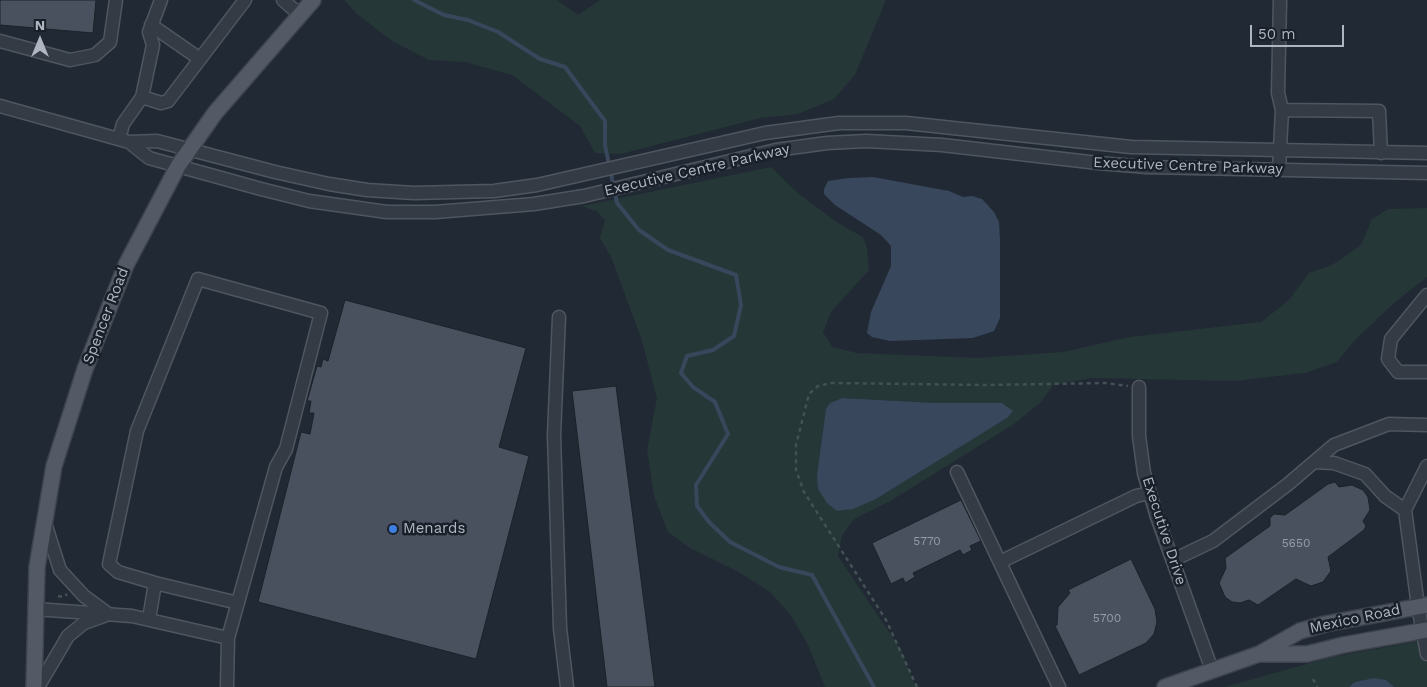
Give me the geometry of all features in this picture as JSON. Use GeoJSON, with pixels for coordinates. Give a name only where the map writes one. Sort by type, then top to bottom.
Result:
{"type":"FeatureCollection","features":[{"type":"Feature","properties":{"kind":"main road","name":"Spencer Road"},"geometry":{"type":"LineString","coordinates":[[34,687],[37,567],[54,466],[86,369],[126,265],[178,166],[215,113],[313,0]]}},
{"type":"Feature","properties":{"kind":"main road","name":"Mexico Road"},"geometry":{"type":"LineString","coordinates":[[1165,687],[1259,654],[1300,631],[1325,624],[1422,606]]}},
{"type":"Feature","properties":{"kind":"main road","name":"Mexico Road"},"geometry":{"type":"LineString","coordinates":[[1259,654],[1307,654],[1344,645],[1424,631]]}},
{"type":"Feature","properties":{"kind":"street"},"geometry":{"type":"LineString","coordinates":[[0,41],[70,60],[95,55],[110,42],[116,0]]}},
{"type":"Feature","properties":{"kind":"street"},"geometry":{"type":"LineString","coordinates":[[124,141],[123,124],[142,97],[153,45],[149,32],[161,0]]}},
{"type":"Feature","properties":{"kind":"street"},"geometry":{"type":"LineString","coordinates":[[142,97],[161,103],[168,101],[245,0]]}},
{"type":"Feature","properties":{"kind":"street"},"geometry":{"type":"LineString","coordinates":[[283,0],[300,15]]}},
{"type":"Feature","properties":{"kind":"street"},"geometry":{"type":"LineString","coordinates":[[1280,0],[1278,93],[1282,110],[1280,169]]}},
{"type":"Feature","properties":{"kind":"street"},"geometry":{"type":"LineString","coordinates":[[151,25],[200,59]]}},
{"type":"Feature","properties":{"kind":"street","name":"Executive Centre Parkway"},"geometry":{"type":"LineString","coordinates":[[0,106],[124,141],[157,141],[191,148],[275,172],[367,190],[447,194],[494,191],[579,176],[765,133],[807,126],[868,122],[976,130],[1131,147],[1427,153]]}},
{"type":"Feature","properties":{"kind":"street"},"geometry":{"type":"LineString","coordinates":[[1282,110],[1378,111],[1381,153]]}},
{"type":"Feature","properties":{"kind":"street","name":"Executive Centre Parkway"},"geometry":{"type":"LineString","coordinates":[[124,141],[149,158],[178,166],[309,201],[387,212],[486,210],[584,196],[776,150],[827,143],[866,141],[942,144],[1137,166],[1427,173]]}},
{"type":"Feature","properties":{"kind":"street"},"geometry":{"type":"LineString","coordinates":[[227,687],[228,638],[238,603],[276,467],[286,449],[321,313],[198,279],[137,431],[109,564],[118,572],[238,603]]}},
{"type":"Feature","properties":{"kind":"street"},"geometry":{"type":"LineString","coordinates":[[1427,295],[1391,339],[1388,359],[1398,372],[1427,372]]}},
{"type":"Feature","properties":{"kind":"street"},"geometry":{"type":"LineString","coordinates":[[559,317],[554,435],[560,628],[567,687]]}},
{"type":"Feature","properties":{"kind":"street","name":"Executive Drive"},"geometry":{"type":"LineString","coordinates":[[1139,387],[1140,436],[1150,493],[1212,670]]}},
{"type":"Feature","properties":{"kind":"street"},"geometry":{"type":"LineString","coordinates":[[1173,560],[1213,541],[1334,445],[1389,424],[1427,425]]}},
{"type":"Feature","properties":{"kind":"street"},"geometry":{"type":"LineString","coordinates":[[1314,462],[1353,468],[1364,474],[1385,496],[1405,510]]}},
{"type":"Feature","properties":{"kind":"street"},"geometry":{"type":"LineString","coordinates":[[1427,466],[1405,510],[1422,606],[1427,654]]}},
{"type":"Feature","properties":{"kind":"street"},"geometry":{"type":"LineString","coordinates":[[957,472],[1059,687]]}},
{"type":"Feature","properties":{"kind":"street"},"geometry":{"type":"LineString","coordinates":[[1000,562],[1127,501],[1150,493]]}},
{"type":"Feature","properties":{"kind":"street"},"geometry":{"type":"LineString","coordinates":[[44,523],[60,570],[84,596],[109,614]]}},
{"type":"Feature","properties":{"kind":"street"},"geometry":{"type":"LineString","coordinates":[[149,619],[155,582]]}},
{"type":"Feature","properties":{"kind":"street"},"geometry":{"type":"LineString","coordinates":[[35,609],[149,619],[228,638]]}},
{"type":"Feature","properties":{"kind":"street"},"geometry":{"type":"LineString","coordinates":[[38,687],[68,636],[84,623],[109,614]]}},
{"type":"Feature","properties":{"kind":"path"},"geometry":{"type":"LineString","coordinates":[[917,687],[886,620],[804,492],[796,470],[796,445],[809,394],[818,386],[831,382],[987,385],[1106,383],[1139,387]]}},
{"type":"Feature","properties":{"kind":"path"},"geometry":{"type":"LineString","coordinates":[[58,596],[64,597],[68,593]]}},
{"type":"Feature","properties":{"kind":"path"},"geometry":{"type":"LineString","coordinates":[[1313,679],[1316,687]]}},
{"type":"Feature","properties":{"kind":"shaded area"},"geometry":{"type":"Polygon","coordinates":[[[344,0],[557,0],[578,15],[600,0],[886,0],[855,75],[834,99],[798,114],[760,118],[621,154],[595,153],[580,126],[512,75],[465,62],[429,60],[392,41],[357,14],[344,0]]]}},
{"type":"Feature","properties":{"kind":"shaded area"},"geometry":{"type":"Polygon","coordinates":[[[771,167],[799,194],[838,223],[863,237],[867,248],[869,270],[831,312],[823,332],[832,347],[857,353],[977,358],[1063,352],[1130,337],[1261,322],[1289,300],[1309,273],[1332,265],[1361,245],[1372,219],[1388,209],[1427,208],[1427,277],[1394,303],[1355,340],[1337,362],[1305,373],[1234,381],[1092,378],[1053,385],[1041,402],[1014,424],[892,500],[853,520],[842,536],[838,556],[901,650],[916,687],[825,687],[808,645],[790,614],[770,592],[737,571],[690,548],[668,532],[654,496],[647,450],[657,398],[642,341],[612,259],[600,238],[605,221],[598,212],[582,206],[771,167]],[[842,398],[830,403],[826,410],[817,474],[876,499],[1007,418],[1012,411],[1002,403],[935,403],[842,398]]]}},
{"type":"Feature","properties":{"kind":"shaded area"},"geometry":{"type":"Polygon","coordinates":[[[1427,640],[1427,687],[1224,687],[1336,656],[1427,640]]]}},
{"type":"Feature","properties":{"kind":"water"},"geometry":{"type":"Polygon","coordinates":[[[873,177],[949,191],[963,197],[972,196],[982,199],[994,212],[999,222],[1000,239],[1000,318],[994,331],[973,338],[890,341],[872,337],[867,333],[871,312],[891,266],[891,246],[881,235],[835,205],[824,194],[824,189],[828,181],[873,177]]]}},
{"type":"Feature","properties":{"kind":"water"},"geometry":{"type":"Polygon","coordinates":[[[842,398],[935,403],[1002,403],[1013,411],[1007,418],[876,499],[853,509],[837,511],[827,503],[818,489],[817,474],[826,409],[830,403],[842,398]]]}},
{"type":"Feature","properties":{"kind":"water"},"geometry":{"type":"Polygon","coordinates":[[[1374,678],[1386,680],[1394,687],[1349,687],[1355,682],[1374,678]]]}},
{"type":"Feature","properties":{"kind":"building"},"geometry":{"type":"Polygon","coordinates":[[[0,0],[96,0],[93,33],[0,25],[0,0]]]}},
{"type":"Feature","properties":{"kind":"building","name":"Menards"},"geometry":{"type":"Polygon","coordinates":[[[345,300],[526,348],[499,447],[529,456],[476,659],[258,602],[301,432],[310,434],[314,413],[309,413],[311,401],[307,401],[317,366],[321,367],[323,359],[328,361],[345,300]]]}},
{"type":"Feature","properties":{"kind":"building"},"geometry":{"type":"Polygon","coordinates":[[[616,386],[655,687],[607,687],[572,391],[616,386]]]}},
{"type":"Feature","properties":{"kind":"building"},"geometry":{"type":"Polygon","coordinates":[[[1335,482],[1339,487],[1352,485],[1363,490],[1368,497],[1370,510],[1363,521],[1366,526],[1364,530],[1328,557],[1331,571],[1323,582],[1311,586],[1296,579],[1258,605],[1249,600],[1240,603],[1232,602],[1225,597],[1219,583],[1226,568],[1225,558],[1270,526],[1270,518],[1274,514],[1285,515],[1328,484],[1335,482]]]}},
{"type":"Feature","properties":{"kind":"building"},"geometry":{"type":"Polygon","coordinates":[[[961,500],[981,541],[970,546],[972,550],[963,555],[960,550],[913,573],[915,577],[905,583],[903,578],[891,584],[872,543],[961,500]]]}},
{"type":"Feature","properties":{"kind":"building"},"geometry":{"type":"Polygon","coordinates":[[[1131,559],[1155,609],[1157,622],[1154,634],[1146,643],[1079,675],[1055,626],[1057,625],[1058,607],[1070,593],[1068,590],[1131,559]]]}},
{"type":"Feature","properties":{"kind":"waterway"},"geometry":{"type":"LineString","coordinates":[[414,0],[444,15],[468,20],[498,32],[540,59],[565,67],[605,121],[605,145],[617,203],[639,230],[668,250],[736,275],[741,305],[734,336],[713,350],[687,356],[681,373],[693,387],[715,402],[728,434],[696,485],[697,506],[709,522],[730,542],[779,567],[812,575],[874,687]]}},
{"type":"Feature","properties":{"kind":"place","name":"Menards"},"geometry":{"type":"Point","coordinates":[393,529]}}]}
